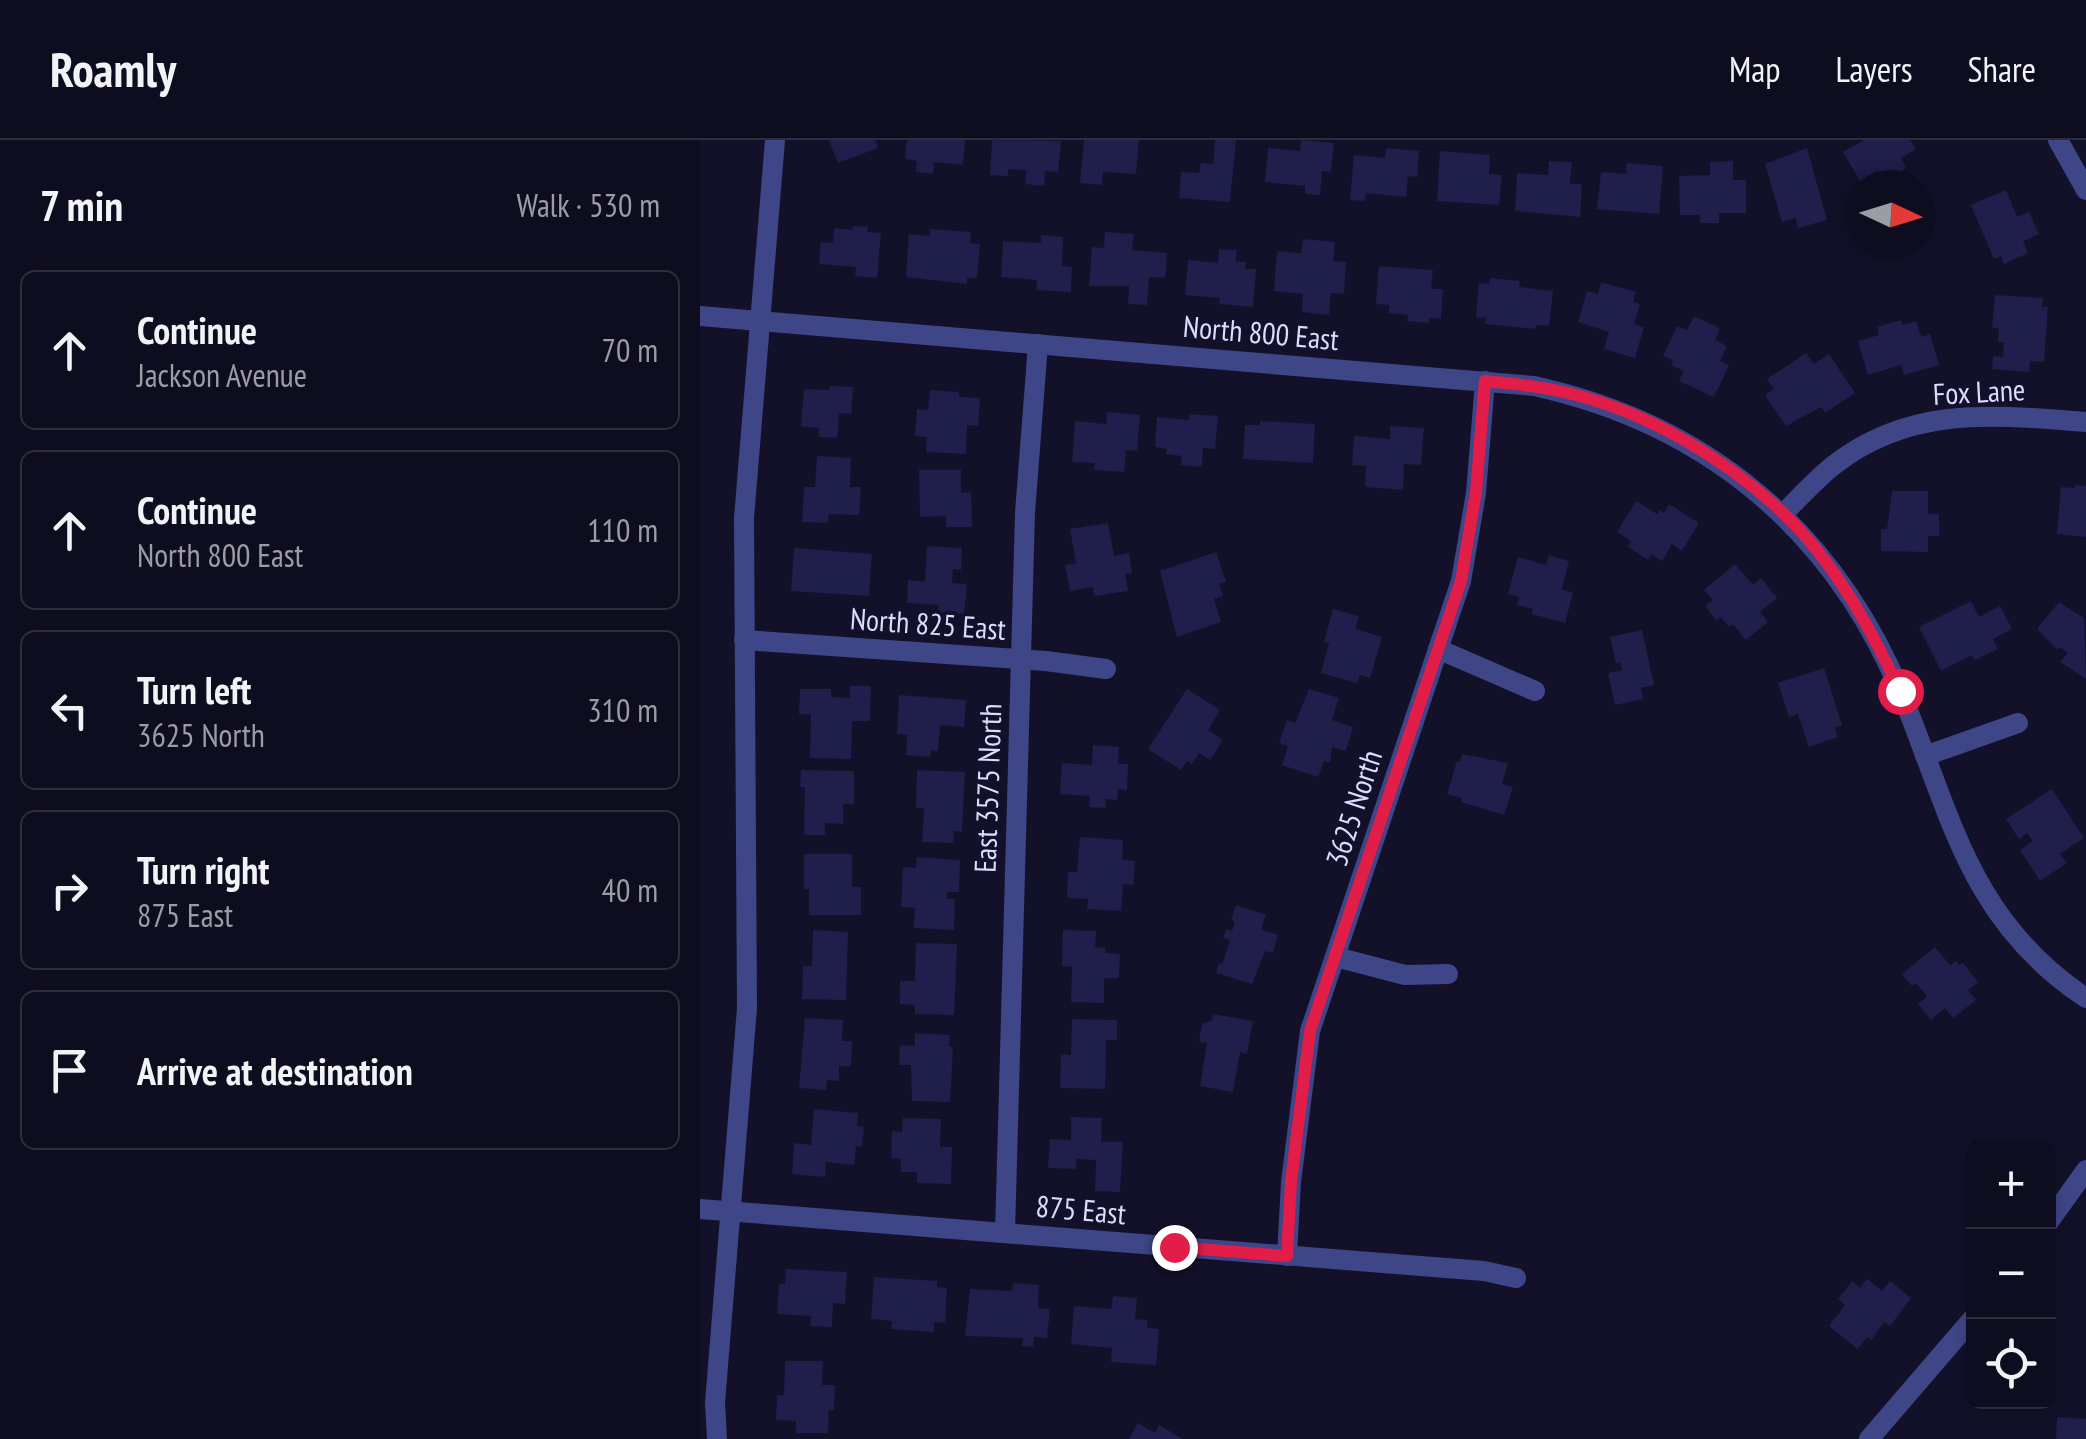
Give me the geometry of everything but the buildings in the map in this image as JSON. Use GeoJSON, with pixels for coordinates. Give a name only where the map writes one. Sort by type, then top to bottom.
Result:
{"type":"FeatureCollection","features":[{"type":"Feature","properties":{"kind":"street"},"geometry":{"type":"LineString","coordinates":[[718,1439],[715,1403],[747,1008],[744,518],[775,140]]}},
{"type":"Feature","properties":{"kind":"street"},"geometry":{"type":"LineString","coordinates":[[2058,140],[2081,167],[2086,190]]}},
{"type":"Feature","properties":{"kind":"street","name":"North 800 East"},"geometry":{"type":"LineString","coordinates":[[700,316],[1534,386],[1580,396],[1664,431],[1743,479],[1784,513],[1848,594],[1874,636],[1900,691],[1968,867],[1989,900],[2038,958],[2086,998]]}},
{"type":"Feature","properties":{"kind":"street","name":"East 3575 North"},"geometry":{"type":"LineString","coordinates":[[1005,1233],[1024,513],[1038,344]]}},
{"type":"Feature","properties":{"kind":"street","name":"3625 North"},"geometry":{"type":"LineString","coordinates":[[1287,1256],[1291,1182],[1310,1031],[1461,581],[1471,534],[1485,381]]}},
{"type":"Feature","properties":{"kind":"street","name":"Fox Lane"},"geometry":{"type":"LineString","coordinates":[[1784,513],[1832,466],[1868,442],[1901,429],[1938,419],[1984,414],[2086,422]]}},
{"type":"Feature","properties":{"kind":"street","name":"North 825 East"},"geometry":{"type":"LineString","coordinates":[[744,640],[1106,669]]}},
{"type":"Feature","properties":{"kind":"street"},"geometry":{"type":"LineString","coordinates":[[1438,649],[1535,691]]}},
{"type":"Feature","properties":{"kind":"street"},"geometry":{"type":"LineString","coordinates":[[1926,756],[2018,723]]}},
{"type":"Feature","properties":{"kind":"street"},"geometry":{"type":"LineString","coordinates":[[1336,958],[1405,975],[1448,974]]}},
{"type":"Feature","properties":{"kind":"street"},"geometry":{"type":"LineString","coordinates":[[2056,1212],[2086,1170]]}},
{"type":"Feature","properties":{"kind":"street","name":"875 East"},"geometry":{"type":"LineString","coordinates":[[700,1210],[1484,1271],[1516,1278]]}},
{"type":"Feature","properties":{"kind":"street"},"geometry":{"type":"LineString","coordinates":[[1869,1439],[1971,1319]]}},
{"type":"Feature","properties":{"kind":"route"},"geometry":{"type":"LineString","coordinates":[[1174,1247],[1287,1256],[1291,1182],[1310,1031],[1461,581],[1471,534],[1485,381],[1534,386],[1619,410],[1664,431],[1743,479],[1784,513],[1820,556],[1874,636],[1900,691]]}}]}
